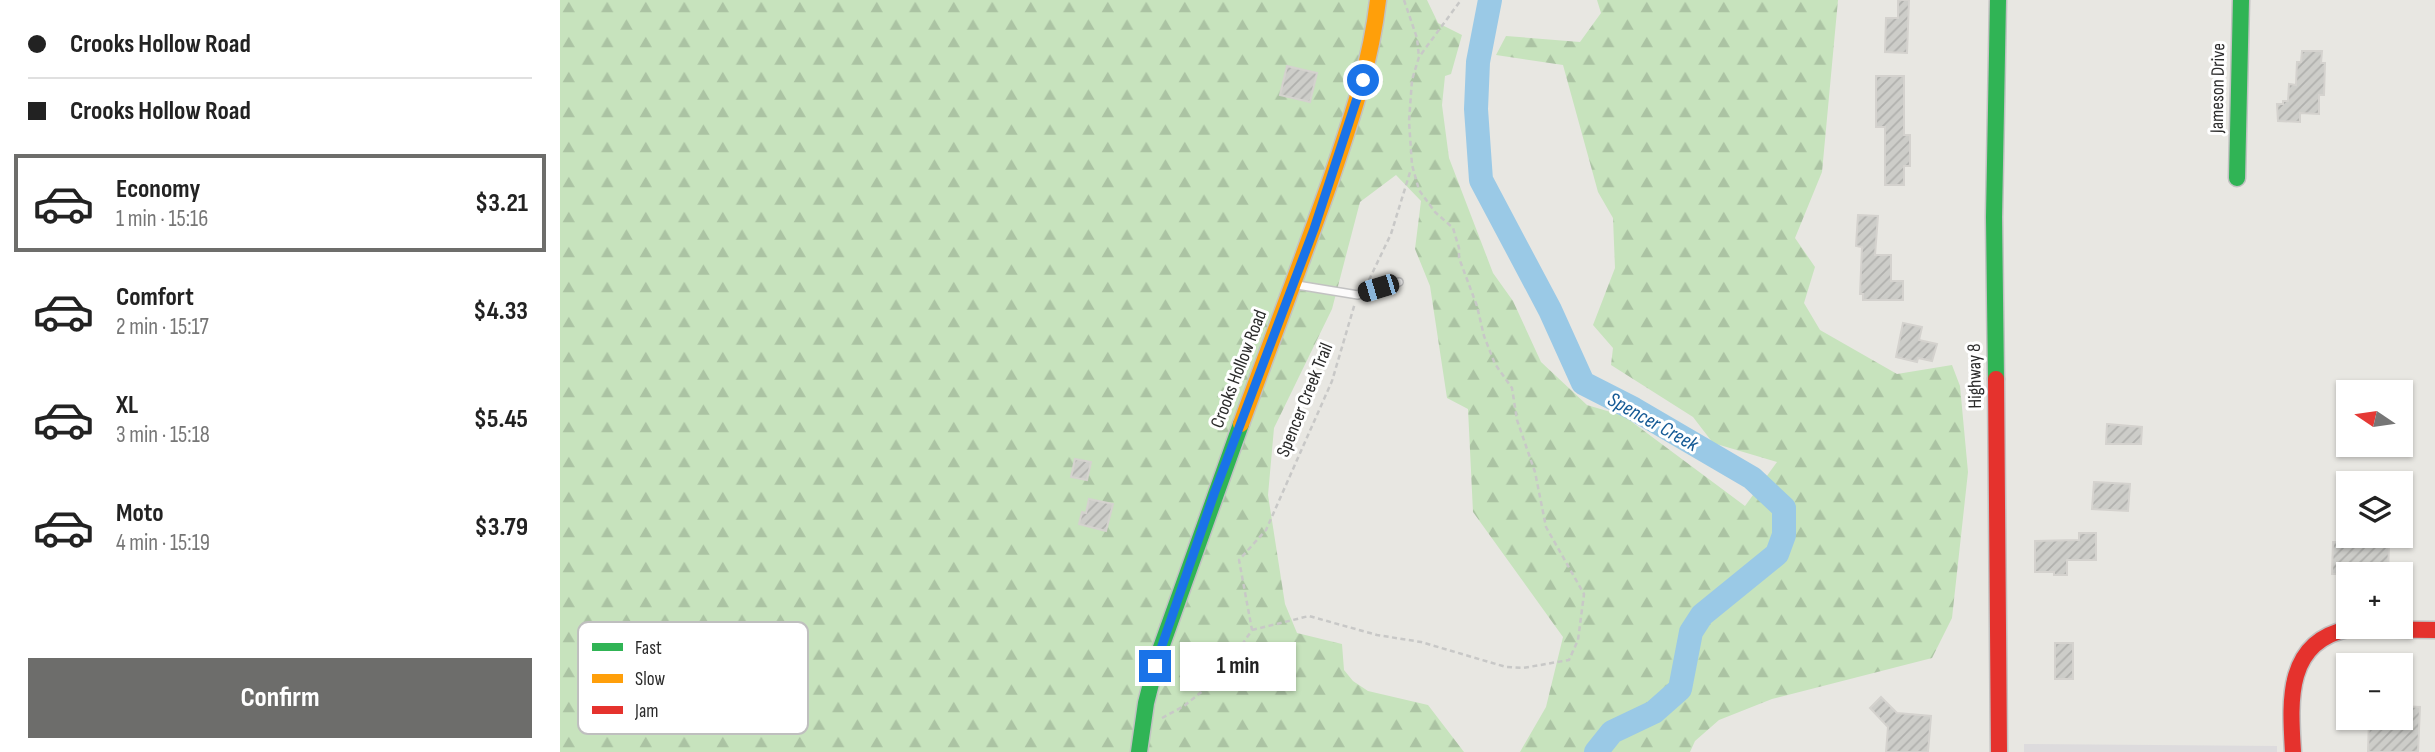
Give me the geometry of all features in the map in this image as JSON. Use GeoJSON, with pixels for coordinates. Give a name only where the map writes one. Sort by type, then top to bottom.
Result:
{"type":"FeatureCollection","features":[{"type":"Feature","properties":{"kind":"street","name":"Crooks Hollow Road"},"geometry":{"type":"LineString","coordinates":[[1139,752],[1141,725],[1155,666],[1214,494],[1318,218],[1363,80],[1374,36],[1378,0]]}},
{"type":"Feature","properties":{"kind":"street","name":"Highway 8"},"geometry":{"type":"LineString","coordinates":[[1998,0],[1994,230],[1999,752]]}},
{"type":"Feature","properties":{"kind":"street","name":"Jameson Drive"},"geometry":{"type":"LineString","coordinates":[[2237,178],[2241,0]]}},
{"type":"Feature","properties":{"kind":"street"},"geometry":{"type":"LineString","coordinates":[[2293,752],[2291,696],[2297,667],[2310,649],[2330,635],[2347,629],[2435,630]]}},
{"type":"Feature","properties":{"kind":"lane"},"geometry":{"type":"LineString","coordinates":[[1293,284],[1358,295],[1399,282]]}},
{"type":"Feature","properties":{"kind":"path"},"geometry":{"type":"LineString","coordinates":[[1404,0],[1417,38],[1419,57]]}},
{"type":"Feature","properties":{"kind":"path"},"geometry":{"type":"LineString","coordinates":[[1141,725],[1168,716],[1220,677],[1252,629],[1309,617],[1377,635],[1421,642],[1506,667],[1522,668],[1569,660],[1578,640],[1584,594],[1546,527],[1535,472],[1517,421],[1512,388],[1495,364],[1484,336],[1477,306],[1459,258],[1453,228],[1435,212],[1419,190],[1412,165],[1412,80],[1419,57],[1461,0]]}},
{"type":"Feature","properties":{"kind":"path","name":"Spencer Creek Trail"},"geometry":{"type":"LineString","coordinates":[[1252,629],[1239,560],[1266,530],[1332,381],[1358,295],[1391,234],[1412,165]]}},
{"type":"Feature","properties":{"kind":"shaded area"},"geometry":{"type":"Polygon","coordinates":[[[2024,744],[2277,746],[2277,752],[2024,752],[2024,744]]]}},
{"type":"Feature","properties":{"kind":"green space"},"geometry":{"type":"Polygon","coordinates":[[[560,0],[1427,0],[1438,23],[1462,35],[1451,74],[1445,76],[1442,105],[1449,158],[1493,273],[1513,301],[1541,362],[1587,405],[1624,416],[1745,506],[1777,462],[1713,443],[1693,417],[1611,365],[1613,348],[1593,325],[1615,268],[1613,218],[1598,192],[1563,65],[1496,55],[1506,36],[1580,42],[1601,13],[1597,0],[1838,0],[1822,172],[1795,238],[1815,267],[1804,303],[1820,330],[1897,374],[1952,365],[1960,386],[1968,472],[1952,618],[1932,658],[1772,699],[1719,720],[1695,741],[1690,752],[1520,752],[1546,707],[1563,637],[1473,512],[1468,409],[1447,398],[1430,286],[1415,249],[1421,201],[1396,175],[1360,202],[1332,309],[1274,428],[1268,495],[1285,604],[1297,633],[1342,644],[1344,670],[1353,681],[1368,691],[1428,705],[1464,752],[560,752],[560,0]]]}},
{"type":"Feature","properties":{"kind":"building"},"geometry":{"type":"Polygon","coordinates":[[[1898,0],[1909,0],[1907,53],[1885,52],[1886,18],[1898,18],[1898,0]]]}},
{"type":"Feature","properties":{"kind":"building"},"geometry":{"type":"Polygon","coordinates":[[[2302,51],[2322,51],[2321,63],[2325,63],[2324,95],[2319,95],[2319,114],[2300,113],[2300,122],[2278,121],[2277,104],[2288,101],[2289,84],[2296,85],[2297,62],[2301,62],[2302,51]]]}},
{"type":"Feature","properties":{"kind":"building"},"geometry":{"type":"Polygon","coordinates":[[[1287,66],[1317,73],[1310,102],[1280,95],[1287,66]]]}},
{"type":"Feature","properties":{"kind":"building"},"geometry":{"type":"Polygon","coordinates":[[[1876,76],[1904,76],[1904,135],[1910,135],[1910,166],[1904,166],[1904,185],[1885,185],[1885,127],[1876,127],[1876,76]]]}},
{"type":"Feature","properties":{"kind":"building"},"geometry":{"type":"Polygon","coordinates":[[[1858,215],[1878,216],[1875,255],[1891,255],[1891,281],[1903,281],[1903,300],[1863,300],[1863,294],[1860,294],[1862,247],[1856,246],[1858,215]]]}},
{"type":"Feature","properties":{"kind":"building"},"geometry":{"type":"Polygon","coordinates":[[[1903,323],[1922,327],[1919,340],[1937,344],[1932,361],[1918,358],[1917,362],[1896,357],[1903,323]]]}},
{"type":"Feature","properties":{"kind":"building"},"geometry":{"type":"Polygon","coordinates":[[[2107,424],[2142,427],[2141,444],[2106,444],[2107,424]]]}},
{"type":"Feature","properties":{"kind":"building"},"geometry":{"type":"Polygon","coordinates":[[[1075,459],[1091,462],[1087,480],[1071,477],[1075,459]]]}},
{"type":"Feature","properties":{"kind":"building"},"geometry":{"type":"Polygon","coordinates":[[[2094,482],[2130,484],[2128,511],[2092,509],[2094,482]]]}},
{"type":"Feature","properties":{"kind":"building"},"geometry":{"type":"Polygon","coordinates":[[[1089,499],[1113,504],[1106,531],[1079,524],[1082,512],[1086,513],[1089,499]]]}},
{"type":"Feature","properties":{"kind":"building"},"geometry":{"type":"Polygon","coordinates":[[[2079,533],[2096,533],[2096,560],[2067,560],[2067,575],[2035,572],[2035,541],[2079,540],[2079,533]]]}},
{"type":"Feature","properties":{"kind":"building"},"geometry":{"type":"Polygon","coordinates":[[[2333,542],[2336,542],[2336,548],[2389,548],[2388,562],[2336,562],[2336,574],[2332,574],[2333,542]]]}},
{"type":"Feature","properties":{"kind":"building"},"geometry":{"type":"Polygon","coordinates":[[[2055,643],[2073,643],[2073,679],[2055,679],[2055,643]]]}},
{"type":"Feature","properties":{"kind":"building"},"geometry":{"type":"Polygon","coordinates":[[[1881,697],[1897,713],[1931,716],[1928,752],[1886,752],[1888,727],[1870,708],[1881,697]]]}},
{"type":"Feature","properties":{"kind":"building"},"geometry":{"type":"Polygon","coordinates":[[[2413,707],[2420,707],[2418,752],[2368,752],[2369,730],[2413,730],[2413,707]]]}},
{"type":"Feature","properties":{"kind":"waterway","name":"Spencer Creek"},"geometry":{"type":"LineString","coordinates":[[1490,0],[1478,62],[1476,109],[1481,180],[1550,310],[1583,383],[1634,409],[1752,478],[1784,508],[1784,535],[1777,554],[1702,615],[1691,632],[1680,689],[1654,712],[1612,732],[1596,752]]}},
{"type":"Feature","properties":{"kind":"traffic: fast"},"geometry":{"type":"LineString","coordinates":[[1996,379],[1994,217],[1998,0]]}},
{"type":"Feature","properties":{"kind":"traffic: fast"},"geometry":{"type":"LineString","coordinates":[[2237,178],[2241,0]]}},
{"type":"Feature","properties":{"kind":"traffic: fast"},"geometry":{"type":"LineString","coordinates":[[1139,752],[1146,703],[1158,656],[1241,424]]}},
{"type":"Feature","properties":{"kind":"traffic: slow"},"geometry":{"type":"LineString","coordinates":[[1241,424],[1346,135],[1365,68],[1378,0]]}},
{"type":"Feature","properties":{"kind":"traffic: jam"},"geometry":{"type":"LineString","coordinates":[[1996,379],[1999,752]]}},
{"type":"Feature","properties":{"kind":"traffic: jam"},"geometry":{"type":"LineString","coordinates":[[2293,752],[2292,695],[2302,660],[2312,647],[2327,636],[2348,629],[2435,630]]}},
{"type":"Feature","properties":{"kind":"route"},"geometry":{"type":"LineString","coordinates":[[1155,666],[1214,494],[1314,229],[1363,80]]}}]}
